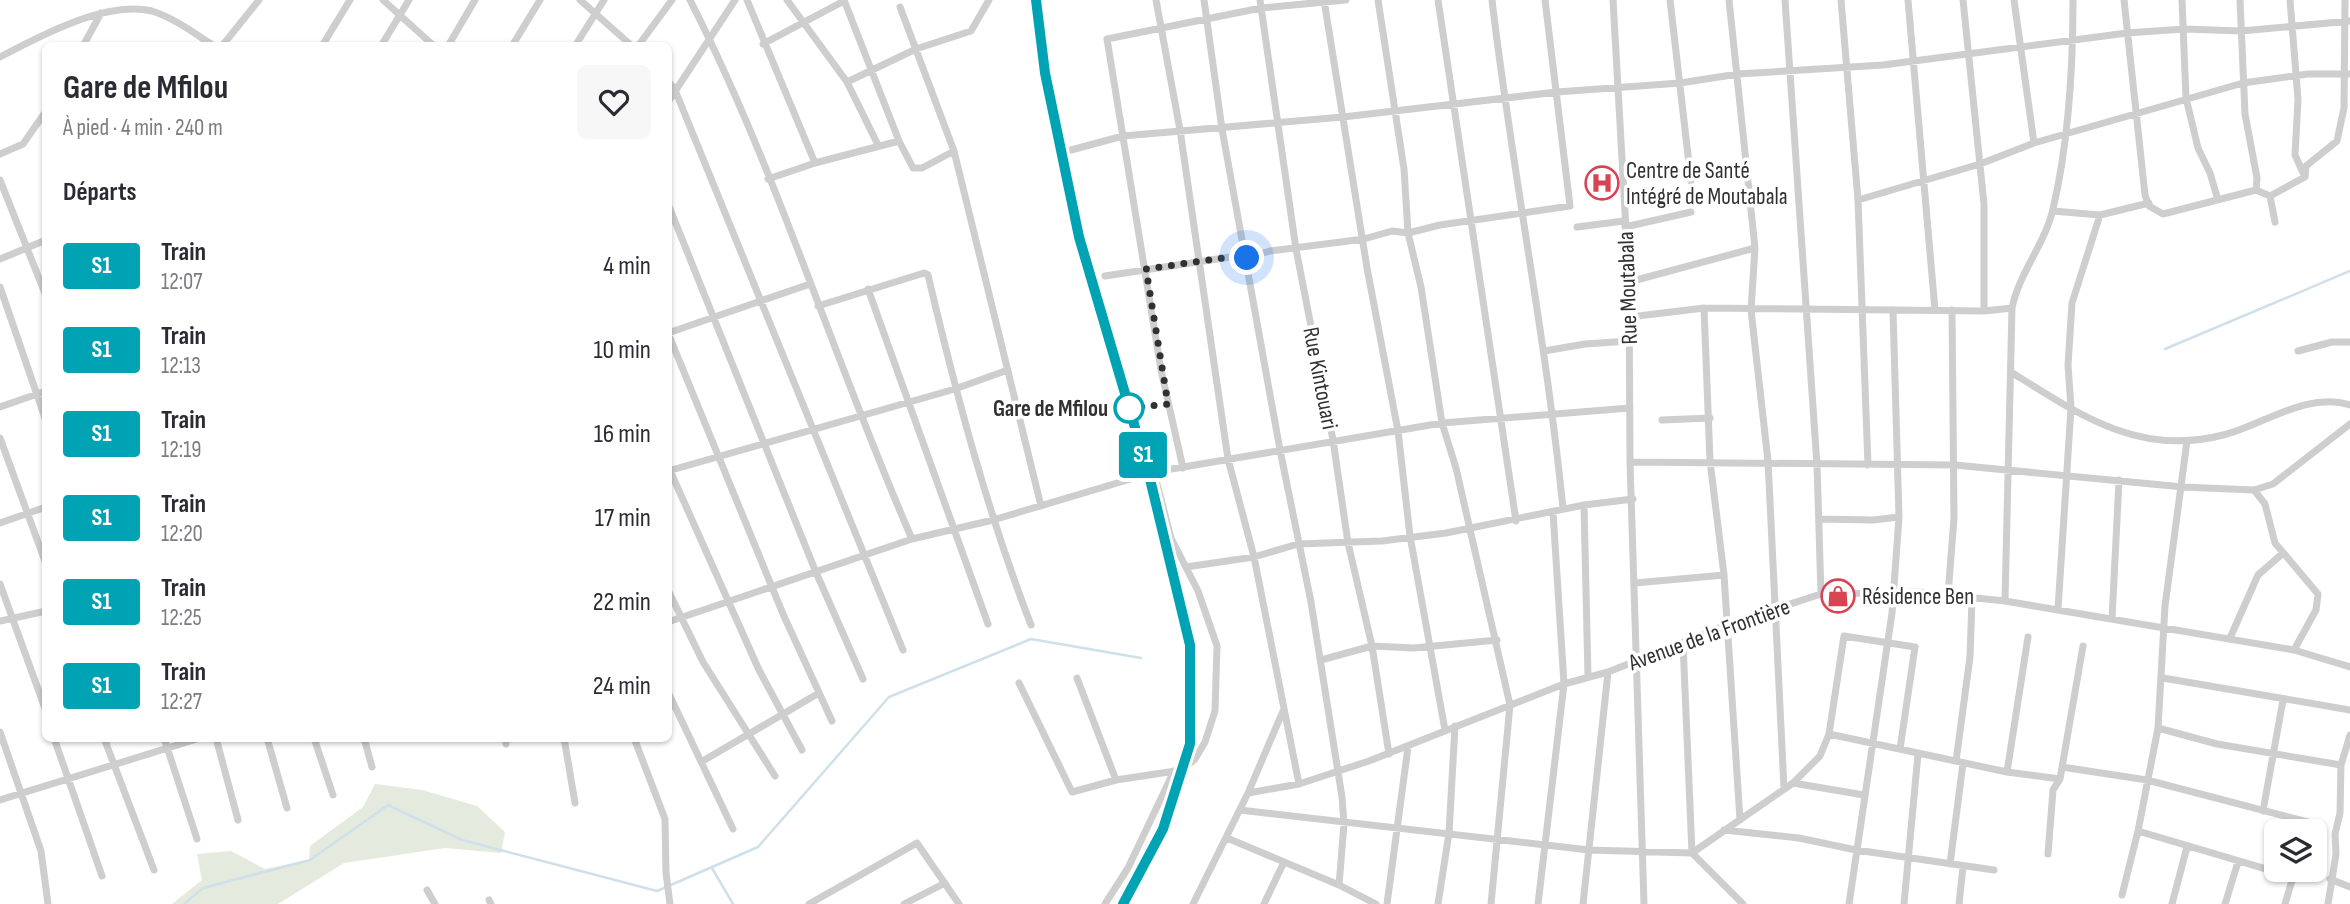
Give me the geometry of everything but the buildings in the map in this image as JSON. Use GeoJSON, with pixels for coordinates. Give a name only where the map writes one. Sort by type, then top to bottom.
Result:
{"type":"FeatureCollection","features":[{"type":"Feature","properties":{"kind":"street"},"geometry":{"type":"LineString","coordinates":[[225,42],[259,0]]}},
{"type":"Feature","properties":{"kind":"street"},"geometry":{"type":"LineString","coordinates":[[324,42],[350,0]]}},
{"type":"Feature","properties":{"kind":"street"},"geometry":{"type":"LineString","coordinates":[[383,0],[431,42]]}},
{"type":"Feature","properties":{"kind":"street"},"geometry":{"type":"LineString","coordinates":[[383,42],[409,0]]}},
{"type":"Feature","properties":{"kind":"street"},"geometry":{"type":"LineString","coordinates":[[450,42],[475,0]]}},
{"type":"Feature","properties":{"kind":"street"},"geometry":{"type":"LineString","coordinates":[[514,42],[540,0]]}},
{"type":"Feature","properties":{"kind":"street"},"geometry":{"type":"LineString","coordinates":[[580,0],[628,42]]}},
{"type":"Feature","properties":{"kind":"street"},"geometry":{"type":"LineString","coordinates":[[578,42],[604,0]]}},
{"type":"Feature","properties":{"kind":"street"},"geometry":{"type":"LineString","coordinates":[[641,42],[672,0]]}},
{"type":"Feature","properties":{"kind":"street"},"geometry":{"type":"LineString","coordinates":[[690,0],[710,39],[768,179],[912,539]]}},
{"type":"Feature","properties":{"kind":"street"},"geometry":{"type":"LineString","coordinates":[[672,95],[735,0]]}},
{"type":"Feature","properties":{"kind":"street"},"geometry":{"type":"LineString","coordinates":[[747,0],[763,44],[815,163]]}},
{"type":"Feature","properties":{"kind":"street"},"geometry":{"type":"LineString","coordinates":[[787,0],[847,82],[878,145]]}},
{"type":"Feature","properties":{"kind":"street"},"geometry":{"type":"LineString","coordinates":[[763,44],[844,0],[907,161],[916,170],[954,151]]}},
{"type":"Feature","properties":{"kind":"street"},"geometry":{"type":"LineString","coordinates":[[847,82],[872,68],[971,31],[989,0]]}},
{"type":"Feature","properties":{"kind":"street"},"geometry":{"type":"LineString","coordinates":[[1156,0],[1181,130],[1228,459],[1254,557],[1299,785]]}},
{"type":"Feature","properties":{"kind":"street"},"geometry":{"type":"LineString","coordinates":[[1205,0],[1222,129],[1321,660],[1338,771],[1344,824],[1339,885]]}},
{"type":"Feature","properties":{"kind":"street"},"geometry":{"type":"LineString","coordinates":[[1183,468],[1163,381],[1107,39],[1207,20],[1261,4],[1346,0]]}},
{"type":"Feature","properties":{"kind":"street"},"geometry":{"type":"LineString","coordinates":[[1378,0],[1396,111],[1408,233],[1421,287],[1442,423],[1471,529],[1510,705],[1491,904]]}},
{"type":"Feature","properties":{"kind":"street"},"geometry":{"type":"LineString","coordinates":[[1438,0],[1498,420],[1516,521]]}},
{"type":"Feature","properties":{"kind":"street"},"geometry":{"type":"LineString","coordinates":[[1492,0],[1503,99],[1544,351],[1563,509]]}},
{"type":"Feature","properties":{"kind":"street"},"geometry":{"type":"LineString","coordinates":[[1105,276],[1247,258],[1392,232],[1408,233],[1440,225],[1570,206],[1545,0]]}},
{"type":"Feature","properties":{"kind":"street","name":"Rue Moutabala"},"geometry":{"type":"LineString","coordinates":[[1613,0],[1629,282],[1630,462],[1644,904]]}},
{"type":"Feature","properties":{"kind":"street"},"geometry":{"type":"LineString","coordinates":[[1670,0],[1691,181]]}},
{"type":"Feature","properties":{"kind":"street"},"geometry":{"type":"LineString","coordinates":[[1729,0],[1755,248],[1751,310],[1768,461],[1784,789]]}},
{"type":"Feature","properties":{"kind":"street"},"geometry":{"type":"LineString","coordinates":[[1785,0],[1817,465],[1821,594]]}},
{"type":"Feature","properties":{"kind":"street"},"geometry":{"type":"LineString","coordinates":[[1841,0],[1858,200],[1868,465]]}},
{"type":"Feature","properties":{"kind":"street"},"geometry":{"type":"LineString","coordinates":[[1908,0],[1911,62],[1935,310]]}},
{"type":"Feature","properties":{"kind":"street"},"geometry":{"type":"LineString","coordinates":[[1964,0],[1984,204],[1984,311]]}},
{"type":"Feature","properties":{"kind":"street"},"geometry":{"type":"LineString","coordinates":[[2014,0],[2034,142]]}},
{"type":"Feature","properties":{"kind":"street"},"geometry":{"type":"LineString","coordinates":[[2005,601],[2012,308],[2018,285],[2053,211],[2074,41],[2073,0]]}},
{"type":"Feature","properties":{"kind":"street"},"geometry":{"type":"LineString","coordinates":[[2124,0],[2145,195],[2155,212],[2162,214],[2256,190],[2270,196]]}},
{"type":"Feature","properties":{"kind":"street"},"geometry":{"type":"LineString","coordinates":[[2182,0],[2186,98],[2198,148],[2210,173],[2218,200]]}},
{"type":"Feature","properties":{"kind":"street"},"geometry":{"type":"LineString","coordinates":[[2239,0],[2247,134],[2257,178],[2256,190]]}},
{"type":"Feature","properties":{"kind":"street"},"geometry":{"type":"LineString","coordinates":[[2290,0],[2294,76],[2298,99],[2295,155],[2305,177]]}},
{"type":"Feature","properties":{"kind":"street"},"geometry":{"type":"LineString","coordinates":[[2305,177],[2306,166],[2337,141],[2348,74],[2345,0]]}},
{"type":"Feature","properties":{"kind":"street"},"geometry":{"type":"LineString","coordinates":[[1324,2],[1398,431],[1410,536],[1445,730]]}},
{"type":"Feature","properties":{"kind":"street","name":"Rue Kintouari"},"geometry":{"type":"LineString","coordinates":[[1261,4],[1296,249],[1333,440],[1348,543],[1372,646],[1389,754]]}},
{"type":"Feature","properties":{"kind":"street"},"geometry":{"type":"LineString","coordinates":[[900,7],[954,151],[1005,371],[1041,506]]}},
{"type":"Feature","properties":{"kind":"street"},"geometry":{"type":"LineString","coordinates":[[0,57],[59,27],[123,8],[149,10],[166,16],[208,42]]}},
{"type":"Feature","properties":{"kind":"street"},"geometry":{"type":"LineString","coordinates":[[85,42],[101,13]]}},
{"type":"Feature","properties":{"kind":"street"},"geometry":{"type":"LineString","coordinates":[[1071,149],[1123,136],[1222,129],[1276,121],[1343,117],[1557,92],[1680,83],[1790,70],[1911,62],[2127,33],[2184,29],[2241,31],[2347,21]]}},
{"type":"Feature","properties":{"kind":"street"},"geometry":{"type":"LineString","coordinates":[[1858,200],[1980,164],[2034,142],[2243,83],[2294,76],[2348,74]]}},
{"type":"Feature","properties":{"kind":"street"},"geometry":{"type":"LineString","coordinates":[[672,86],[762,299],[903,650]]}},
{"type":"Feature","properties":{"kind":"street"},"geometry":{"type":"LineString","coordinates":[[0,154],[23,145],[42,117]]}},
{"type":"Feature","properties":{"kind":"street"},"geometry":{"type":"LineString","coordinates":[[768,179],[815,163],[899,141]]}},
{"type":"Feature","properties":{"kind":"street"},"geometry":{"type":"LineString","coordinates":[[2270,196],[2305,177]]}},
{"type":"Feature","properties":{"kind":"street"},"geometry":{"type":"LineString","coordinates":[[0,180],[42,285]]}},
{"type":"Feature","properties":{"kind":"street"},"geometry":{"type":"LineString","coordinates":[[2270,196],[2274,222]]}},
{"type":"Feature","properties":{"kind":"street"},"geometry":{"type":"LineString","coordinates":[[2053,211],[2101,215],[2149,202]]}},
{"type":"Feature","properties":{"kind":"street"},"geometry":{"type":"LineString","coordinates":[[1577,227],[1625,224],[1691,212]]}},
{"type":"Feature","properties":{"kind":"street"},"geometry":{"type":"LineString","coordinates":[[672,214],[815,570],[863,679]]}},
{"type":"Feature","properties":{"kind":"street"},"geometry":{"type":"LineString","coordinates":[[2058,609],[2064,475],[2071,408],[2068,365],[2072,303],[2101,215]]}},
{"type":"Feature","properties":{"kind":"street"},"geometry":{"type":"LineString","coordinates":[[0,259],[42,242]]}},
{"type":"Feature","properties":{"kind":"street"},"geometry":{"type":"LineString","coordinates":[[1629,282],[1755,248]]}},
{"type":"Feature","properties":{"kind":"street"},"geometry":{"type":"LineString","coordinates":[[818,306],[868,289],[925,273],[928,275],[955,389],[993,520],[1031,625]]}},
{"type":"Feature","properties":{"kind":"street"},"geometry":{"type":"LineString","coordinates":[[672,332],[810,284]]}},
{"type":"Feature","properties":{"kind":"street"},"geometry":{"type":"LineString","coordinates":[[0,287],[42,410]]}},
{"type":"Feature","properties":{"kind":"street"},"geometry":{"type":"LineString","coordinates":[[868,289],[988,624],[983,617]]}},
{"type":"Feature","properties":{"kind":"street"},"geometry":{"type":"LineString","coordinates":[[1630,317],[1704,308],[1984,311],[2012,308]]}},
{"type":"Feature","properties":{"kind":"street"},"geometry":{"type":"LineString","coordinates":[[1704,308],[1710,461],[1724,575],[1740,820]]}},
{"type":"Feature","properties":{"kind":"street"},"geometry":{"type":"LineString","coordinates":[[1849,904],[1888,642],[1899,517],[1893,310]]}},
{"type":"Feature","properties":{"kind":"street"},"geometry":{"type":"LineString","coordinates":[[1948,595],[1955,465],[1952,310]]}},
{"type":"Feature","properties":{"kind":"street"},"geometry":{"type":"LineString","coordinates":[[1544,351],[1585,344],[1629,341]]}},
{"type":"Feature","properties":{"kind":"street"},"geometry":{"type":"LineString","coordinates":[[2298,351],[2332,342],[2350,342]]}},
{"type":"Feature","properties":{"kind":"street"},"geometry":{"type":"LineString","coordinates":[[672,343],[772,586],[832,721]]}},
{"type":"Feature","properties":{"kind":"street"},"geometry":{"type":"LineString","coordinates":[[672,468],[955,389],[1005,371]]}},
{"type":"Feature","properties":{"kind":"street"},"geometry":{"type":"LineString","coordinates":[[2011,372],[2071,408],[2135,438],[2187,441],[2222,435],[2308,404],[2337,402],[2350,405]]}},
{"type":"Feature","properties":{"kind":"street"},"geometry":{"type":"LineString","coordinates":[[0,407],[42,392]]}},
{"type":"Feature","properties":{"kind":"street"},"geometry":{"type":"LineString","coordinates":[[672,620],[863,554],[912,539],[993,520],[1154,472],[1442,423],[1630,408]]}},
{"type":"Feature","properties":{"kind":"street"},"geometry":{"type":"LineString","coordinates":[[1662,420],[1710,418]]}},
{"type":"Feature","properties":{"kind":"street"},"geometry":{"type":"LineString","coordinates":[[1630,462],[1768,461],[1817,465],[1955,465],[2183,487],[2254,490],[2273,484],[2350,424]]}},
{"type":"Feature","properties":{"kind":"street"},"geometry":{"type":"LineString","coordinates":[[0,438],[42,553]]}},
{"type":"Feature","properties":{"kind":"street"},"geometry":{"type":"LineString","coordinates":[[2122,895],[2138,831],[2158,728],[2164,626],[2187,441]]}},
{"type":"Feature","properties":{"kind":"street"},"geometry":{"type":"LineString","coordinates":[[1019,683],[1072,792],[1115,780],[1182,770],[1195,759],[1205,742],[1215,711],[1218,685],[1217,646],[1212,626],[1171,538],[1154,472]]}},
{"type":"Feature","properties":{"kind":"street"},"geometry":{"type":"LineString","coordinates":[[672,476],[727,602],[802,750]]}},
{"type":"Feature","properties":{"kind":"street"},"geometry":{"type":"LineString","coordinates":[[2112,619],[2119,480]]}},
{"type":"Feature","properties":{"kind":"street"},"geometry":{"type":"LineString","coordinates":[[2254,490],[2265,504],[2275,543],[2318,594],[2319,600],[2294,650]]}},
{"type":"Feature","properties":{"kind":"street"},"geometry":{"type":"LineString","coordinates":[[1186,567],[1254,557],[1298,544],[1348,543],[1471,529],[1584,505],[1633,499]]}},
{"type":"Feature","properties":{"kind":"street"},"geometry":{"type":"LineString","coordinates":[[1584,505],[1588,677]]}},
{"type":"Feature","properties":{"kind":"street"},"geometry":{"type":"LineString","coordinates":[[0,523],[42,508]]}},
{"type":"Feature","properties":{"kind":"street"},"geometry":{"type":"LineString","coordinates":[[1538,904],[1564,684],[1553,512]]}},
{"type":"Feature","properties":{"kind":"street"},"geometry":{"type":"LineString","coordinates":[[1819,519],[1873,520],[1899,517]]}},
{"type":"Feature","properties":{"kind":"street"},"geometry":{"type":"LineString","coordinates":[[2230,638],[2258,575],[2282,554]]}},
{"type":"Feature","properties":{"kind":"street"},"geometry":{"type":"LineString","coordinates":[[1635,583],[1724,575]]}},
{"type":"Feature","properties":{"kind":"street"},"geometry":{"type":"LineString","coordinates":[[0,584],[42,700]]}},
{"type":"Feature","properties":{"kind":"street","name":"Avenue de la Frontière"},"geometry":{"type":"LineString","coordinates":[[1248,793],[1299,785],[1389,754],[1564,684],[1608,672],[1726,625],[1821,594],[1893,591],[2005,601],[2294,650],[2350,667]]}},
{"type":"Feature","properties":{"kind":"street"},"geometry":{"type":"LineString","coordinates":[[1950,864],[1970,656],[1972,598]]}},
{"type":"Feature","properties":{"kind":"street"},"geometry":{"type":"LineString","coordinates":[[672,599],[749,736],[775,776]]}},
{"type":"Feature","properties":{"kind":"street"},"geometry":{"type":"LineString","coordinates":[[0,621],[42,612]]}},
{"type":"Feature","properties":{"kind":"street"},"geometry":{"type":"LineString","coordinates":[[1240,810],[1344,824],[1589,849],[1692,853],[1793,783],[1820,756],[1829,734],[1842,637],[1888,642],[1916,649],[1900,749]]}},
{"type":"Feature","properties":{"kind":"street"},"geometry":{"type":"LineString","coordinates":[[2007,772],[2028,637]]}},
{"type":"Feature","properties":{"kind":"street"},"geometry":{"type":"LineString","coordinates":[[1321,660],[1372,646],[1432,647],[1497,640]]}},
{"type":"Feature","properties":{"kind":"street"},"geometry":{"type":"LineString","coordinates":[[1682,643],[1692,853],[1743,904]]}},
{"type":"Feature","properties":{"kind":"street"},"geometry":{"type":"LineString","coordinates":[[2048,854],[2053,790],[2060,779],[2083,646]]}},
{"type":"Feature","properties":{"kind":"street"},"geometry":{"type":"LineString","coordinates":[[1583,904],[1608,672]]}},
{"type":"Feature","properties":{"kind":"street"},"geometry":{"type":"LineString","coordinates":[[1077,678],[1115,780]]}},
{"type":"Feature","properties":{"kind":"street"},"geometry":{"type":"LineString","coordinates":[[2163,678],[2350,710]]}},
{"type":"Feature","properties":{"kind":"street"},"geometry":{"type":"LineString","coordinates":[[701,762],[819,693]]}},
{"type":"Feature","properties":{"kind":"street"},"geometry":{"type":"LineString","coordinates":[[672,700],[733,829]]}},
{"type":"Feature","properties":{"kind":"street"},"geometry":{"type":"LineString","coordinates":[[2263,811],[2283,700]]}},
{"type":"Feature","properties":{"kind":"street"},"geometry":{"type":"LineString","coordinates":[[1193,904],[1248,793],[1283,711]]}},
{"type":"Feature","properties":{"kind":"street"},"geometry":{"type":"LineString","coordinates":[[1438,904],[1449,833],[1455,726]]}},
{"type":"Feature","properties":{"kind":"street"},"geometry":{"type":"LineString","coordinates":[[2158,728],[2217,744],[2341,765]]}},
{"type":"Feature","properties":{"kind":"street"},"geometry":{"type":"LineString","coordinates":[[0,732],[41,851],[48,904]]}},
{"type":"Feature","properties":{"kind":"street"},"geometry":{"type":"LineString","coordinates":[[1829,734],[2007,772],[2060,779]]}},
{"type":"Feature","properties":{"kind":"street"},"geometry":{"type":"LineString","coordinates":[[2328,904],[2336,854],[2335,834],[2340,813],[2341,765],[2350,735]]}},
{"type":"Feature","properties":{"kind":"street"},"geometry":{"type":"LineString","coordinates":[[55,742],[102,876]]}},
{"type":"Feature","properties":{"kind":"street"},"geometry":{"type":"LineString","coordinates":[[105,742],[154,870]]}},
{"type":"Feature","properties":{"kind":"street"},"geometry":{"type":"LineString","coordinates":[[165,742],[197,839]]}},
{"type":"Feature","properties":{"kind":"street"},"geometry":{"type":"LineString","coordinates":[[0,800],[188,742]]}},
{"type":"Feature","properties":{"kind":"street"},"geometry":{"type":"LineString","coordinates":[[217,742],[238,820]]}},
{"type":"Feature","properties":{"kind":"street"},"geometry":{"type":"LineString","coordinates":[[268,742],[287,808]]}},
{"type":"Feature","properties":{"kind":"street"},"geometry":{"type":"LineString","coordinates":[[315,742],[333,794]]}},
{"type":"Feature","properties":{"kind":"street"},"geometry":{"type":"LineString","coordinates":[[365,742],[372,768]]}},
{"type":"Feature","properties":{"kind":"street"},"geometry":{"type":"LineString","coordinates":[[566,742],[576,803]]}},
{"type":"Feature","properties":{"kind":"street"},"geometry":{"type":"LineString","coordinates":[[636,742],[665,819],[666,873],[670,904]]}},
{"type":"Feature","properties":{"kind":"street"},"geometry":{"type":"LineString","coordinates":[[1387,904],[1408,747]]}},
{"type":"Feature","properties":{"kind":"street"},"geometry":{"type":"LineString","coordinates":[[1904,904],[1918,754]]}},
{"type":"Feature","properties":{"kind":"street"},"geometry":{"type":"LineString","coordinates":[[2062,767],[2147,780],[2296,819]]}},
{"type":"Feature","properties":{"kind":"street"},"geometry":{"type":"LineString","coordinates":[[1105,904],[1128,868],[1174,771]]}},
{"type":"Feature","properties":{"kind":"street"},"geometry":{"type":"LineString","coordinates":[[1793,783],[1864,795]]}},
{"type":"Feature","properties":{"kind":"street"},"geometry":{"type":"LineString","coordinates":[[1723,830],[1799,838],[1856,850],[1994,870]]}},
{"type":"Feature","properties":{"kind":"street"},"geometry":{"type":"LineString","coordinates":[[2138,831],[2264,867]]}},
{"type":"Feature","properties":{"kind":"street"},"geometry":{"type":"LineString","coordinates":[[1227,838],[1339,885],[1376,904]]}},
{"type":"Feature","properties":{"kind":"street"},"geometry":{"type":"LineString","coordinates":[[809,904],[917,843],[959,904]]}},
{"type":"Feature","properties":{"kind":"street"},"geometry":{"type":"LineString","coordinates":[[2172,904],[2188,847]]}},
{"type":"Feature","properties":{"kind":"street"},"geometry":{"type":"LineString","coordinates":[[1265,904],[1283,862]]}},
{"type":"Feature","properties":{"kind":"street"},"geometry":{"type":"LineString","coordinates":[[2225,904],[2238,862]]}},
{"type":"Feature","properties":{"kind":"street"},"geometry":{"type":"LineString","coordinates":[[1959,904],[1963,867]]}},
{"type":"Feature","properties":{"kind":"street"},"geometry":{"type":"LineString","coordinates":[[2330,879],[2350,887]]}},
{"type":"Feature","properties":{"kind":"street"},"geometry":{"type":"LineString","coordinates":[[2285,904],[2292,882]]}},
{"type":"Feature","properties":{"kind":"street"},"geometry":{"type":"LineString","coordinates":[[904,904],[945,883]]}},
{"type":"Feature","properties":{"kind":"street"},"geometry":{"type":"LineString","coordinates":[[427,890],[435,904]]}},
{"type":"Feature","properties":{"kind":"shaded area"},"geometry":{"type":"Polygon","coordinates":[[[375,784],[422,790],[477,806],[505,832],[501,853],[445,848],[344,863],[278,904],[172,904],[202,880],[197,854],[231,851],[265,869],[309,860],[310,846],[363,807],[375,784]]]}},
{"type":"Feature","properties":{"kind":"waterway"},"geometry":{"type":"LineString","coordinates":[[2165,349],[2350,271]]}},
{"type":"Feature","properties":{"kind":"waterway"},"geometry":{"type":"LineString","coordinates":[[184,904],[203,888],[310,860],[388,805],[462,840],[657,891],[758,847],[889,697],[1031,639],[1141,658]]}},
{"type":"Feature","properties":{"kind":"waterway"},"geometry":{"type":"LineString","coordinates":[[712,868],[733,904]]}},
{"type":"Feature","properties":{"kind":"railway"},"geometry":{"type":"LineString","coordinates":[[1036,0],[1045,73],[1079,238],[1149,475],[1190,645],[1190,744],[1163,829],[1123,904]]}},
{"type":"Feature","properties":{"kind":"train","name":"S1"},"geometry":{"type":"LineString","coordinates":[[1036,0],[1045,73],[1079,237],[1149,475],[1190,645],[1190,744],[1163,829],[1123,904]]}},
{"type":"Feature","properties":{"kind":"place","name":"Centre de Santé Intégré de Moutabala"},"geometry":{"type":"Point","coordinates":[1602,183]}},
{"type":"Feature","properties":{"kind":"place","name":"Gare de Mfilou"},"geometry":{"type":"Point","coordinates":[1129,408]}},
{"type":"Feature","properties":{"kind":"place","name":"Résidence Ben"},"geometry":{"type":"Point","coordinates":[1838,596]}},
{"type":"Feature","properties":{"kind":"route"},"geometry":{"type":"LineString","coordinates":[[1129,408],[1168,404],[1146,269],[1230,257],[1247,258]]}}]}
